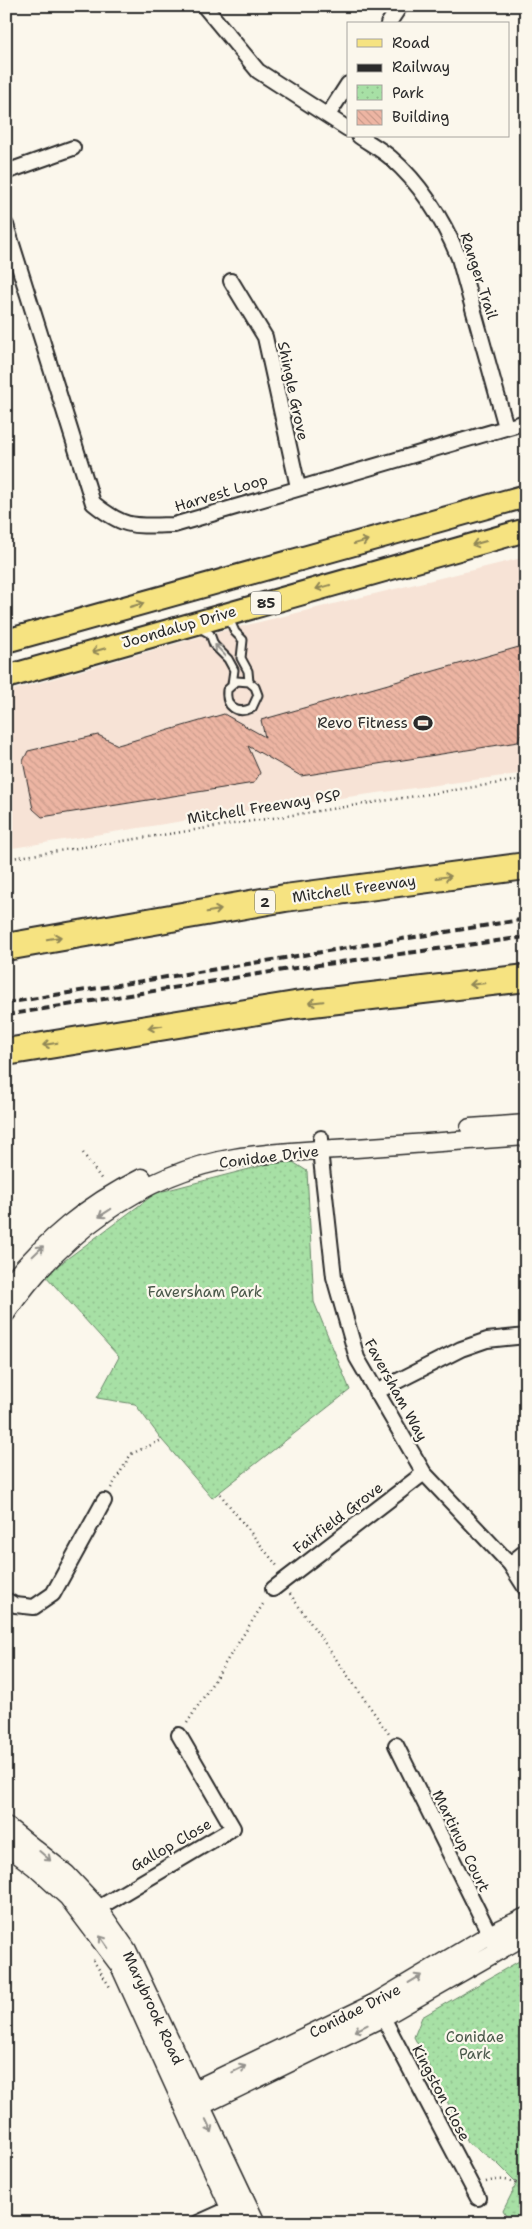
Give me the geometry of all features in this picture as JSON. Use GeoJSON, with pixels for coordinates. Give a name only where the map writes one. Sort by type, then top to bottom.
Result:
{"type":"FeatureCollection","features":[{"type":"Feature","properties":{"kind":"highway","name":"Mitchell Freeway"},"geometry":{"type":"LineString","coordinates":[[6,947],[285,898],[526,866]]}},
{"type":"Feature","properties":{"kind":"highway"},"geometry":{"type":"LineString","coordinates":[[6,1052],[295,1004],[526,978]]}},
{"type":"Feature","properties":{"kind":"main road","name":"85"},"geometry":{"type":"LineString","coordinates":[[6,641],[526,496]]}},
{"type":"Feature","properties":{"kind":"main road","name":"Joondalup Drive"},"geometry":{"type":"LineString","coordinates":[[6,676],[526,530]]}},
{"type":"Feature","properties":{"kind":"main road"},"geometry":{"type":"LineString","coordinates":[[162,598],[203,600],[227,614]]}},
{"type":"Feature","properties":{"kind":"street"},"geometry":{"type":"LineString","coordinates":[[204,6],[241,53],[258,71],[347,128]]}},
{"type":"Feature","properties":{"kind":"street"},"geometry":{"type":"LineString","coordinates":[[389,22],[400,6]]}},
{"type":"Feature","properties":{"kind":"street"},"geometry":{"type":"LineString","coordinates":[[328,115],[347,86]]}},
{"type":"Feature","properties":{"kind":"street","name":"Ranger Trail"},"geometry":{"type":"LineString","coordinates":[[362,138],[391,158],[409,177],[448,232],[459,258],[506,427]]}},
{"type":"Feature","properties":{"kind":"street"},"geometry":{"type":"LineString","coordinates":[[6,172],[73,148]]}},
{"type":"Feature","properties":{"kind":"street","name":"Harvest Loop"},"geometry":{"type":"LineString","coordinates":[[6,225],[93,503],[113,520],[138,526],[174,525],[298,487],[526,422]]}},
{"type":"Feature","properties":{"kind":"street","name":"Shingle Grove"},"geometry":{"type":"LineString","coordinates":[[231,281],[265,337],[298,487]]}},
{"type":"Feature","properties":{"kind":"street","name":"Conidae Drive"},"geometry":{"type":"LineString","coordinates":[[6,1288],[35,1254],[75,1218],[111,1193],[147,1175],[211,1153],[526,1124]]}},
{"type":"Feature","properties":{"kind":"street","name":"Conidae Drive"},"geometry":{"type":"LineString","coordinates":[[6,1313],[34,1275],[71,1237],[124,1200],[160,1181],[234,1158],[322,1144],[526,1136]]}},
{"type":"Feature","properties":{"kind":"street","name":"Faversham Way"},"geometry":{"type":"LineString","coordinates":[[322,1144],[334,1277],[357,1358],[424,1473],[510,1564],[526,1588]]}},
{"type":"Feature","properties":{"kind":"street"},"geometry":{"type":"LineString","coordinates":[[376,1392],[478,1343],[487,1340],[526,1336]]}},
{"type":"Feature","properties":{"kind":"street","name":"Fairfield Grove"},"geometry":{"type":"LineString","coordinates":[[280,1583],[424,1473]]}},
{"type":"Feature","properties":{"kind":"street"},"geometry":{"type":"LineString","coordinates":[[6,1600],[15,1605],[34,1607],[53,1594],[104,1501]]}},
{"type":"Feature","properties":{"kind":"street"},"geometry":{"type":"LineString","coordinates":[[510,1564],[526,1551]]}},
{"type":"Feature","properties":{"kind":"street","name":"Gallop Close"},"geometry":{"type":"LineString","coordinates":[[91,1912],[234,1828],[179,1735]]}},
{"type":"Feature","properties":{"kind":"street","name":"Martinup Court"},"geometry":{"type":"LineString","coordinates":[[396,1745],[498,1950]]}},
{"type":"Feature","properties":{"kind":"street","name":"Marybrook Road"},"geometry":{"type":"LineString","coordinates":[[6,1826],[41,1852],[136,1967],[190,2102],[238,2211],[256,2223]]}},
{"type":"Feature","properties":{"kind":"street","name":"Marybrook Road"},"geometry":{"type":"LineString","coordinates":[[6,1844],[91,1912]]}},
{"type":"Feature","properties":{"kind":"street","name":"Conidae Drive"},"geometry":{"type":"LineString","coordinates":[[379,2010],[489,1935],[526,1917]]}},
{"type":"Feature","properties":{"kind":"street","name":"Conidae Drive"},"geometry":{"type":"LineString","coordinates":[[190,2102],[379,2010],[526,1935]]}},
{"type":"Feature","properties":{"kind":"street","name":"Kingston Close"},"geometry":{"type":"LineString","coordinates":[[379,2010],[475,2192]]}},
{"type":"Feature","properties":{"kind":"street"},"geometry":{"type":"LineString","coordinates":[[198,2223],[238,2211]]}},
{"type":"Feature","properties":{"kind":"lane"},"geometry":{"type":"LineString","coordinates":[[227,614],[236,632],[243,640],[241,658],[248,671],[249,682]]}},
{"type":"Feature","properties":{"kind":"lane"},"geometry":{"type":"LineString","coordinates":[[194,623],[205,633],[210,634],[214,645],[228,659],[234,670],[232,684]]}},
{"type":"Feature","properties":{"kind":"lane"},"geometry":{"type":"LineString","coordinates":[[237,681],[249,682],[255,687],[258,694],[252,708],[236,711],[230,706],[226,698],[227,690],[237,681]]}},
{"type":"Feature","properties":{"kind":"path","name":"Mitchell Freeway PSP"},"geometry":{"type":"LineString","coordinates":[[6,860],[526,779]]}},
{"type":"Feature","properties":{"kind":"path"},"geometry":{"type":"LineString","coordinates":[[83,1153],[111,1193]]}},
{"type":"Feature","properties":{"kind":"path"},"geometry":{"type":"LineString","coordinates":[[104,1501],[131,1454],[162,1440]]}},
{"type":"Feature","properties":{"kind":"path"},"geometry":{"type":"LineString","coordinates":[[220,1494],[280,1583],[396,1745]]}},
{"type":"Feature","properties":{"kind":"path"},"geometry":{"type":"LineString","coordinates":[[179,1735],[280,1583]]}},
{"type":"Feature","properties":{"kind":"path"},"geometry":{"type":"LineString","coordinates":[[88,1953],[114,1993]]}},
{"type":"Feature","properties":{"kind":"path"},"geometry":{"type":"LineString","coordinates":[[475,2192],[496,2179],[510,2180],[526,2190]]}},
{"type":"Feature","properties":{"kind":"shaded area"},"geometry":{"type":"Polygon","coordinates":[[[526,557],[526,773],[259,809],[6,849],[6,692],[210,634],[526,557]]]}},
{"type":"Feature","properties":{"kind":"green space","name":"Faversham Park"},"geometry":{"type":"Polygon","coordinates":[[[288,1159],[307,1171],[314,1302],[350,1390],[212,1498],[162,1440],[135,1404],[97,1398],[119,1357],[45,1275],[156,1193],[288,1159]]]}},
{"type":"Feature","properties":{"kind":"green space","name":"Conidae Park"},"geometry":{"type":"Polygon","coordinates":[[[526,1957],[526,2223],[510,2223],[503,2211],[517,2183],[497,2163],[468,2142],[414,2037],[422,2017],[526,1957]]]}},
{"type":"Feature","properties":{"kind":"building"},"geometry":{"type":"Polygon","coordinates":[[[526,645],[526,702],[521,702],[525,718],[518,742],[301,776],[248,746],[260,773],[254,783],[42,817],[33,809],[23,761],[28,751],[98,735],[118,745],[224,714],[265,737],[261,720],[526,645]]]}},
{"type":"Feature","properties":{"kind":"railway"},"geometry":{"type":"LineString","coordinates":[[6,1003],[526,919]]}},
{"type":"Feature","properties":{"kind":"railway"},"geometry":{"type":"LineString","coordinates":[[6,1015],[289,969],[526,937]]}},
{"type":"Feature","properties":{"kind":"place","name":"Revo Fitness"},"geometry":{"type":"Point","coordinates":[423,723]}}]}
